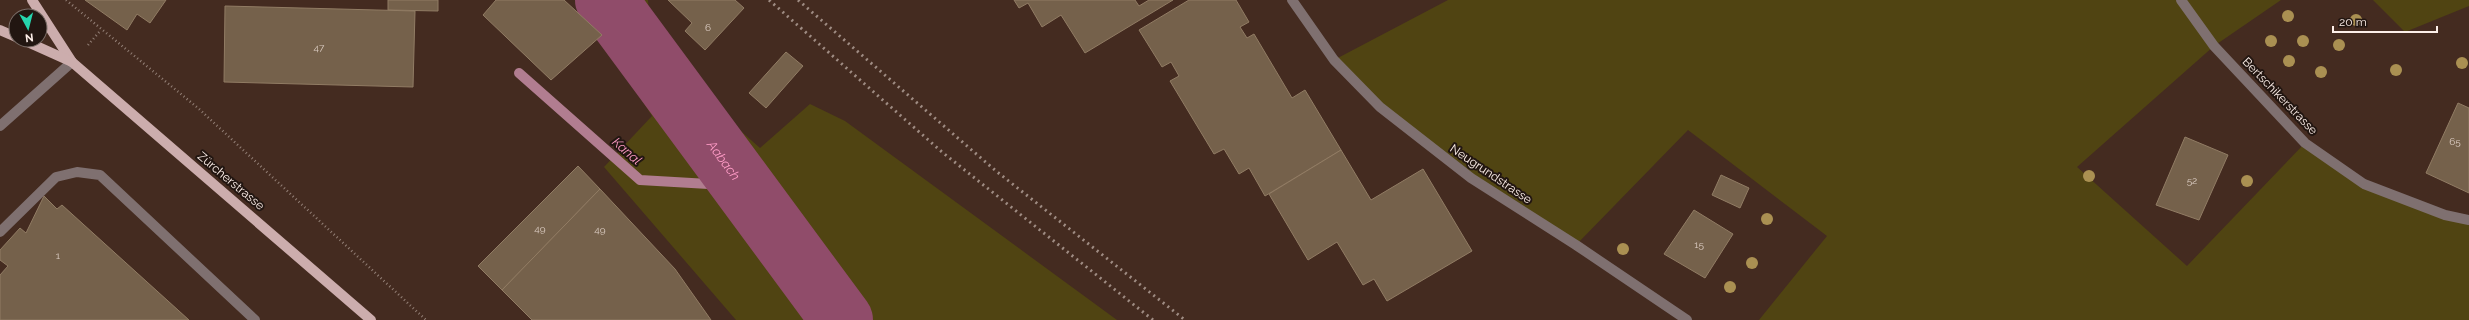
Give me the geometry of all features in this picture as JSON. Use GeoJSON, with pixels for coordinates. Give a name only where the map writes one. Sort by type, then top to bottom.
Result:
{"type":"FeatureCollection","features":[{"type":"Feature","properties":{"kind":"main road","name":"Zürcherstrasse"},"geometry":{"type":"LineString","coordinates":[[32,0],[72,62],[371,320]]}},
{"type":"Feature","properties":{"kind":"main road","name":"Zürcherstrasse"},"geometry":{"type":"LineString","coordinates":[[41,48],[72,62]]}},
{"type":"Feature","properties":{"kind":"street","name":"Neugrundstrasse"},"geometry":{"type":"LineString","coordinates":[[1292,0],[1334,60],[1380,107],[1470,178],[1576,245],[1687,320]]}},
{"type":"Feature","properties":{"kind":"street","name":"Bertschikerstrasse"},"geometry":{"type":"LineString","coordinates":[[2181,0],[2214,46],[2305,143],[2364,184],[2445,215],[2469,220]]}},
{"type":"Feature","properties":{"kind":"street"},"geometry":{"type":"LineString","coordinates":[[0,126],[72,62]]}},
{"type":"Feature","properties":{"kind":"street"},"geometry":{"type":"LineString","coordinates":[[0,232],[56,177],[77,172],[100,175],[255,320]]}},
{"type":"Feature","properties":{"kind":"path"},"geometry":{"type":"LineString","coordinates":[[66,0],[198,108],[426,320]]}},
{"type":"Feature","properties":{"kind":"shaded area"},"geometry":{"type":"Polygon","coordinates":[[[578,0],[648,0],[649,15],[689,60],[683,80],[760,148],[810,104],[845,121],[1117,320],[736,320],[604,167],[652,116],[578,0]]]}},
{"type":"Feature","properties":{"kind":"shaded area"},"geometry":{"type":"Polygon","coordinates":[[[1448,0],[2281,0],[2214,46],[2077,167],[2187,266],[2305,143],[2364,184],[2469,220],[2469,320],[1759,320],[1827,236],[1688,130],[1576,245],[1471,178],[1380,107],[1334,60],[1448,0]]]}},
{"type":"Feature","properties":{"kind":"shaded area"},"geometry":{"type":"Polygon","coordinates":[[[2373,0],[2469,0],[2469,6],[2405,32],[2373,0]]]}},
{"type":"Feature","properties":{"kind":"building"},"geometry":{"type":"Polygon","coordinates":[[[85,0],[166,0],[150,23],[137,14],[127,30],[85,0]]]}},
{"type":"Feature","properties":{"kind":"building"},"geometry":{"type":"Polygon","coordinates":[[[388,0],[438,0],[438,11],[388,10],[388,0]]]}},
{"type":"Feature","properties":{"kind":"building"},"geometry":{"type":"Polygon","coordinates":[[[496,0],[564,0],[602,35],[551,80],[483,15],[496,0]]]}},
{"type":"Feature","properties":{"kind":"building"},"geometry":{"type":"Polygon","coordinates":[[[668,0],[735,0],[744,8],[705,50],[685,31],[692,23],[668,0]]]}},
{"type":"Feature","properties":{"kind":"building"},"geometry":{"type":"Polygon","coordinates":[[[1014,0],[1135,0],[1139,6],[1149,0],[1173,0],[1085,53],[1061,15],[1042,27],[1028,3],[1019,8],[1014,0]]]}},
{"type":"Feature","properties":{"kind":"building"},"geometry":{"type":"Polygon","coordinates":[[[1189,0],[1236,0],[1249,22],[1240,27],[1247,38],[1254,34],[1292,98],[1305,90],[1341,150],[1265,196],[1249,168],[1239,174],[1224,149],[1214,154],[1170,81],[1179,76],[1171,62],[1162,67],[1139,30],[1189,0]]]}},
{"type":"Feature","properties":{"kind":"building"},"geometry":{"type":"Polygon","coordinates":[[[225,6],[415,11],[413,87],[224,82],[225,6]]]}},
{"type":"Feature","properties":{"kind":"building"},"geometry":{"type":"Polygon","coordinates":[[[786,52],[803,66],[766,108],[749,93],[786,52]]]}},
{"type":"Feature","properties":{"kind":"building"},"geometry":{"type":"Polygon","coordinates":[[[2458,103],[2469,108],[2469,193],[2426,173],[2458,103]]]}},
{"type":"Feature","properties":{"kind":"building"},"geometry":{"type":"Polygon","coordinates":[[[2185,137],[2228,155],[2199,220],[2156,205],[2185,137]]]}},
{"type":"Feature","properties":{"kind":"building"},"geometry":{"type":"Polygon","coordinates":[[[1341,150],[1371,200],[1423,169],[1472,251],[1387,301],[1374,279],[1363,285],[1337,242],[1308,260],[1269,194],[1341,150]]]}},
{"type":"Feature","properties":{"kind":"building"},"geometry":{"type":"Polygon","coordinates":[[[578,166],[600,189],[502,290],[478,266],[578,166]]]}},
{"type":"Feature","properties":{"kind":"building"},"geometry":{"type":"Polygon","coordinates":[[[1721,175],[1749,188],[1740,208],[1712,195],[1721,175]]]}},
{"type":"Feature","properties":{"kind":"building"},"geometry":{"type":"Polygon","coordinates":[[[600,189],[675,269],[711,320],[532,320],[502,290],[600,189]]]}},
{"type":"Feature","properties":{"kind":"building"},"geometry":{"type":"Polygon","coordinates":[[[44,196],[57,209],[62,205],[189,320],[0,320],[0,275],[8,266],[0,260],[0,250],[20,228],[26,233],[44,196]]]}},
{"type":"Feature","properties":{"kind":"building"},"geometry":{"type":"Polygon","coordinates":[[[1694,210],[1733,234],[1705,278],[1664,254],[1694,210]]]}},
{"type":"Feature","properties":{"kind":"waterway","name":"Aabach"},"geometry":{"type":"LineString","coordinates":[[606,0],[842,320]]}},
{"type":"Feature","properties":{"kind":"waterway","name":"Kanal"},"geometry":{"type":"LineString","coordinates":[[519,73],[640,180],[743,186]]}},
{"type":"Feature","properties":{"kind":"railway"},"geometry":{"type":"LineString","coordinates":[[769,0],[942,152],[1153,320]]}},
{"type":"Feature","properties":{"kind":"railway"},"geometry":{"type":"LineString","coordinates":[[798,0],[996,171],[1185,320]]}}]}
